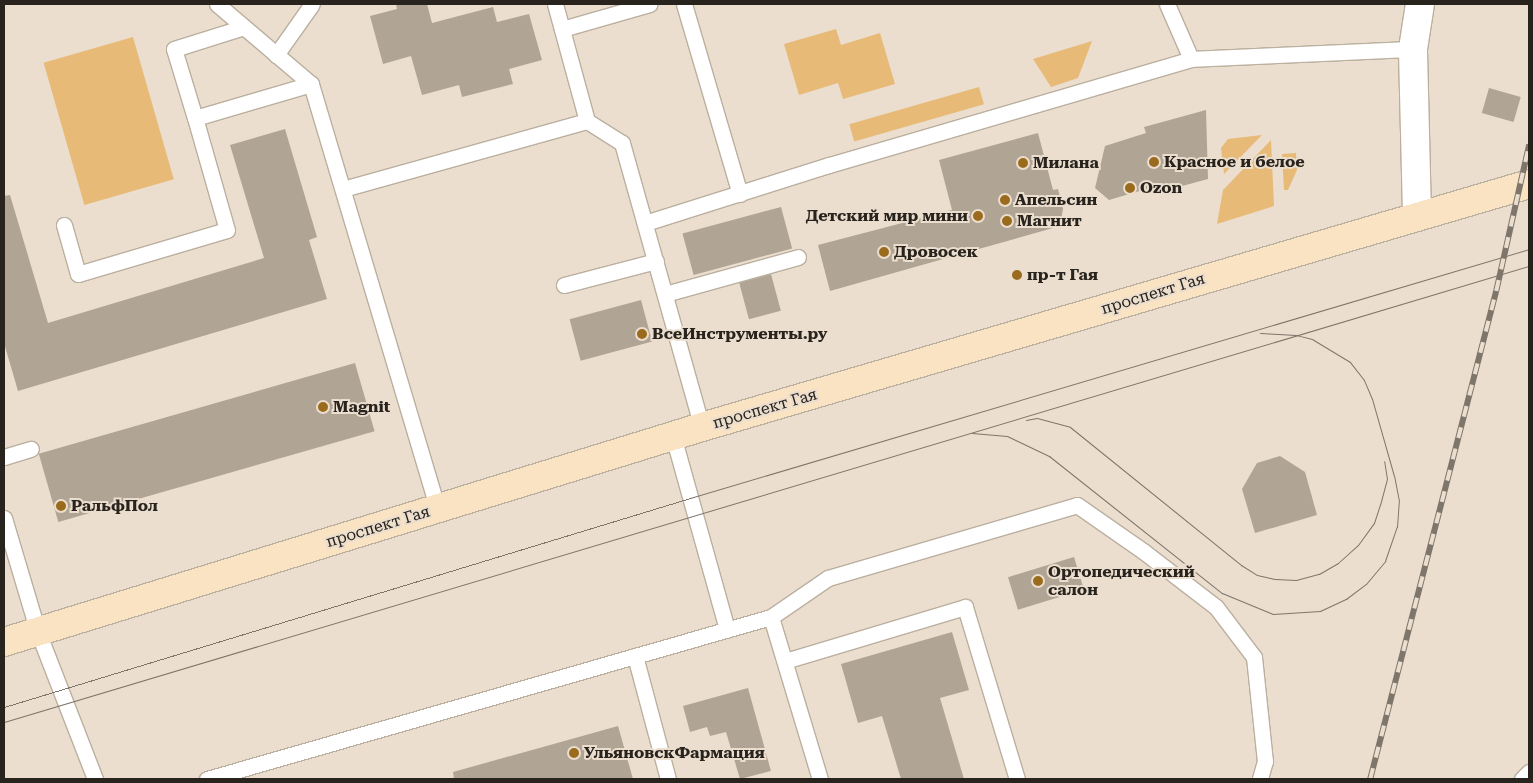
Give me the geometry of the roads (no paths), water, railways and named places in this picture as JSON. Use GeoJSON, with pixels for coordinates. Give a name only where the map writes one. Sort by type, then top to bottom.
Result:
{"type":"FeatureCollection","features":[{"type":"Feature","properties":{"kind":"main road","name":"проспект Гая"},"geometry":{"type":"LineString","coordinates":[[4,642],[702,427],[1417,215],[1529,184]]}},
{"type":"Feature","properties":{"kind":"street"},"geometry":{"type":"LineString","coordinates":[[1417,215],[1413,49],[1420,4]]}},
{"type":"Feature","properties":{"kind":"lane"},"geometry":{"type":"LineString","coordinates":[[217,4],[311,84],[438,509]]}},
{"type":"Feature","properties":{"kind":"lane"},"geometry":{"type":"LineString","coordinates":[[276,55],[312,4]]}},
{"type":"Feature","properties":{"kind":"lane"},"geometry":{"type":"LineString","coordinates":[[555,4],[587,121],[622,143],[702,427]]}},
{"type":"Feature","properties":{"kind":"lane"},"geometry":{"type":"LineString","coordinates":[[562,29],[650,4]]}},
{"type":"Feature","properties":{"kind":"lane"},"geometry":{"type":"LineString","coordinates":[[684,4],[740,194]]}},
{"type":"Feature","properties":{"kind":"lane"},"geometry":{"type":"LineString","coordinates":[[1166,4],[1192,59]]}},
{"type":"Feature","properties":{"kind":"lane"},"geometry":{"type":"LineString","coordinates":[[64,225],[78,274],[227,230],[174,49],[244,27]]}},
{"type":"Feature","properties":{"kind":"lane"},"geometry":{"type":"LineString","coordinates":[[645,223],[1192,59],[1413,49]]}},
{"type":"Feature","properties":{"kind":"lane"},"geometry":{"type":"LineString","coordinates":[[195,118],[311,84]]}},
{"type":"Feature","properties":{"kind":"lane"},"geometry":{"type":"LineString","coordinates":[[343,189],[587,121]]}},
{"type":"Feature","properties":{"kind":"lane"},"geometry":{"type":"LineString","coordinates":[[665,294],[798,257]]}},
{"type":"Feature","properties":{"kind":"lane"},"geometry":{"type":"LineString","coordinates":[[564,285],[656,261]]}},
{"type":"Feature","properties":{"kind":"lane"},"geometry":{"type":"LineString","coordinates":[[673,436],[727,630]]}},
{"type":"Feature","properties":{"kind":"lane"},"geometry":{"type":"LineString","coordinates":[[4,457],[31,449]]}},
{"type":"Feature","properties":{"kind":"lane"},"geometry":{"type":"LineString","coordinates":[[207,779],[771,617],[828,578],[1077,505],[1143,551],[1216,607],[1254,657],[1265,761],[1260,779]]}},
{"type":"Feature","properties":{"kind":"lane"},"geometry":{"type":"LineString","coordinates":[[4,518],[38,632],[95,779]]}},
{"type":"Feature","properties":{"kind":"lane"},"geometry":{"type":"LineString","coordinates":[[784,661],[965,608],[1017,779]]}},
{"type":"Feature","properties":{"kind":"lane"},"geometry":{"type":"LineString","coordinates":[[771,617],[820,779]]}},
{"type":"Feature","properties":{"kind":"lane"},"geometry":{"type":"LineString","coordinates":[[635,656],[668,779]]}},
{"type":"Feature","properties":{"kind":"lane"},"geometry":{"type":"LineString","coordinates":[[1522,779],[1529,772]]}},
{"type":"Feature","properties":{"kind":"tram line"},"geometry":{"type":"LineString","coordinates":[[4,707],[690,498],[1529,249]]}},
{"type":"Feature","properties":{"kind":"tram line"},"geometry":{"type":"LineString","coordinates":[[4,722],[1529,266]]}},
{"type":"Feature","properties":{"kind":"tram line"},"geometry":{"type":"LineString","coordinates":[[972,433],[1007,436],[1049,456],[1222,593],[1273,614],[1320,611],[1346,599],[1366,584],[1385,561],[1397,527],[1399,501],[1394,476],[1372,399],[1364,380],[1350,362],[1312,339],[1296,335],[1260,333]]}},
{"type":"Feature","properties":{"kind":"tram line"},"geometry":{"type":"LineString","coordinates":[[1026,420],[1037,418],[1070,427],[1241,565],[1257,575],[1275,579],[1296,580],[1319,574],[1338,563],[1358,545],[1374,523],[1380,505],[1387,479],[1384,461]]}},
{"type":"Feature","properties":{"kind":"railway"},"geometry":{"type":"LineString","coordinates":[[1370,779],[1496,291],[1529,145]]}},
{"type":"Feature","properties":{"kind":"place","name":"Красное и белое"},"geometry":{"type":"Point","coordinates":[1154,162]}},
{"type":"Feature","properties":{"kind":"place","name":"Милана"},"geometry":{"type":"Point","coordinates":[1023,163]}},
{"type":"Feature","properties":{"kind":"place","name":"Ozon"},"geometry":{"type":"Point","coordinates":[1130,188]}},
{"type":"Feature","properties":{"kind":"place","name":"Апельсин"},"geometry":{"type":"Point","coordinates":[1005,200]}},
{"type":"Feature","properties":{"kind":"place","name":"Детский мир мини"},"geometry":{"type":"Point","coordinates":[978,216]}},
{"type":"Feature","properties":{"kind":"place","name":"Магнит"},"geometry":{"type":"Point","coordinates":[1007,221]}},
{"type":"Feature","properties":{"kind":"place","name":"Дровосек"},"geometry":{"type":"Point","coordinates":[884,252]}},
{"type":"Feature","properties":{"kind":"place","name":"пр-т Гая"},"geometry":{"type":"Point","coordinates":[1017,275]}},
{"type":"Feature","properties":{"kind":"place","name":"ВсеИнструменты.ру"},"geometry":{"type":"Point","coordinates":[642,334]}},
{"type":"Feature","properties":{"kind":"place","name":"Magnit"},"geometry":{"type":"Point","coordinates":[323,407]}},
{"type":"Feature","properties":{"kind":"place","name":"РальфПол"},"geometry":{"type":"Point","coordinates":[61,506]}},
{"type":"Feature","properties":{"kind":"place","name":"Ортопедический салон"},"geometry":{"type":"Point","coordinates":[1038,581]}},
{"type":"Feature","properties":{"kind":"place","name":"УльяновскФармация"},"geometry":{"type":"Point","coordinates":[574,753]}}]}
